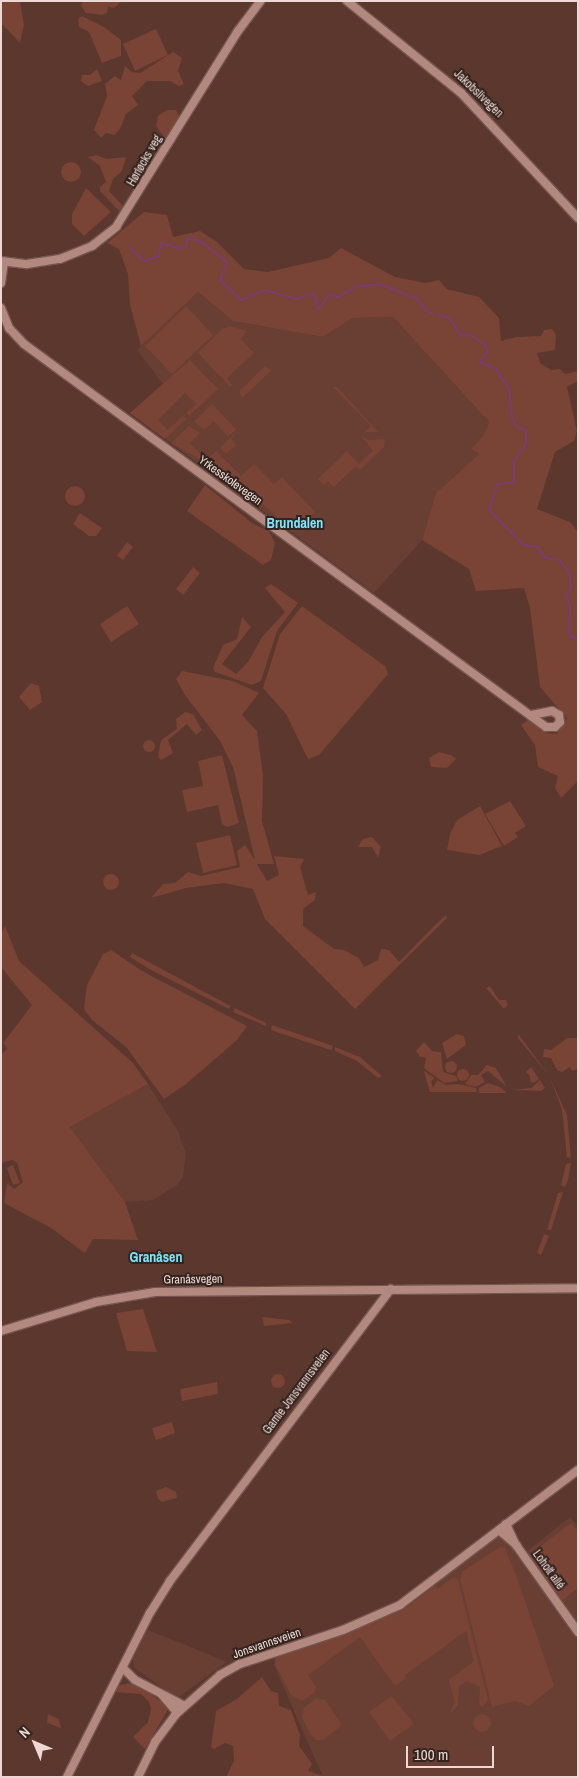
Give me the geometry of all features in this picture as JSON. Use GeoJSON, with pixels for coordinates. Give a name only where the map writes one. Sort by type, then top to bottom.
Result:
{"type":"FeatureCollection","features":[{"type":"Feature","properties":{"kind":"street","name":"Hørløcks veg"},"geometry":{"type":"LineString","coordinates":[[3,262],[35,263],[73,255],[92,246],[116,227],[238,31],[261,1]]}},
{"type":"Feature","properties":{"kind":"street","name":"Jakobslivegen"},"geometry":{"type":"LineString","coordinates":[[347,1],[456,88],[578,218]]}},
{"type":"Feature","properties":{"kind":"street"},"geometry":{"type":"LineString","coordinates":[[1,283],[3,262]]}},
{"type":"Feature","properties":{"kind":"street","name":"Yrkesskolevegen"},"geometry":{"type":"LineString","coordinates":[[1,308],[9,328],[24,344],[531,715]]}},
{"type":"Feature","properties":{"kind":"street"},"geometry":{"type":"LineString","coordinates":[[391,1288],[578,1288]]}},
{"type":"Feature","properties":{"kind":"street","name":"Granåsvegen"},"geometry":{"type":"LineString","coordinates":[[1,1332],[96,1302],[155,1292],[391,1288]]}},
{"type":"Feature","properties":{"kind":"street","name":"Gamle Jonsvannsveien"},"geometry":{"type":"LineString","coordinates":[[67,1777],[170,1580],[391,1288]]}},
{"type":"Feature","properties":{"kind":"street","name":"Jonsvannsveien"},"geometry":{"type":"LineString","coordinates":[[138,1777],[155,1742],[180,1709],[209,1683],[240,1664],[343,1630],[390,1608],[499,1530],[578,1470]]}},
{"type":"Feature","properties":{"kind":"street","name":"Loholt allé"},"geometry":{"type":"LineString","coordinates":[[506,1524],[516,1546]]}},
{"type":"Feature","properties":{"kind":"street","name":"Loholt allé"},"geometry":{"type":"LineString","coordinates":[[499,1530],[516,1546],[578,1632]]}},
{"type":"Feature","properties":{"kind":"street"},"geometry":{"type":"LineString","coordinates":[[123,1668],[135,1680]]}},
{"type":"Feature","properties":{"kind":"street"},"geometry":{"type":"LineString","coordinates":[[119,1676],[135,1680],[162,1695],[180,1709]]}},
{"type":"Feature","properties":{"kind":"shaded area"},"geometry":{"type":"Polygon","coordinates":[[[1,1],[20,1],[24,25],[20,43],[1,23],[1,1]]]}},
{"type":"Feature","properties":{"kind":"shaded area"},"geometry":{"type":"Polygon","coordinates":[[[83,1],[122,1],[114,8],[108,7],[107,13],[102,15],[86,13],[81,6],[83,1]]]}},
{"type":"Feature","properties":{"kind":"shaded area"},"geometry":{"type":"Polygon","coordinates":[[[82,16],[104,27],[121,40],[121,56],[102,63],[89,32],[79,27],[78,19],[82,16]]]}},
{"type":"Feature","properties":{"kind":"shaded area"},"geometry":{"type":"Polygon","coordinates":[[[156,29],[168,55],[135,71],[123,44],[156,29]]]}},
{"type":"Feature","properties":{"kind":"shaded area"},"geometry":{"type":"Polygon","coordinates":[[[173,52],[182,58],[178,71],[184,84],[179,86],[170,81],[147,81],[132,96],[138,105],[126,114],[120,129],[114,135],[106,133],[101,138],[94,130],[107,96],[105,84],[115,76],[121,80],[125,66],[132,72],[140,73],[173,52]]]}},
{"type":"Feature","properties":{"kind":"shaded area"},"geometry":{"type":"Polygon","coordinates":[[[97,69],[102,81],[88,86],[81,81],[82,75],[90,75],[97,69]]]}},
{"type":"Feature","properties":{"kind":"shaded area"},"geometry":{"type":"Polygon","coordinates":[[[167,110],[176,110],[180,117],[165,139],[156,126],[158,116],[167,110]]]}},
{"type":"Feature","properties":{"kind":"shaded area"},"geometry":{"type":"Polygon","coordinates":[[[96,155],[107,159],[126,157],[122,171],[113,179],[109,191],[123,206],[119,211],[100,191],[100,187],[106,182],[100,166],[88,157],[96,155]]]}},
{"type":"Feature","properties":{"kind":"shaded area"},"geometry":{"type":"Polygon","coordinates":[[[71,162],[78,165],[81,172],[78,179],[71,182],[64,179],[61,172],[64,165],[71,162]]]}},
{"type":"Feature","properties":{"kind":"shaded area"},"geometry":{"type":"Polygon","coordinates":[[[86,188],[111,212],[84,236],[72,224],[72,214],[86,188]]]}},
{"type":"Feature","properties":{"kind":"shaded area"},"geometry":{"type":"Polygon","coordinates":[[[144,212],[167,215],[173,237],[200,231],[216,241],[244,269],[268,272],[329,258],[341,248],[395,277],[425,283],[439,280],[447,289],[479,297],[499,318],[501,341],[516,337],[541,336],[544,330],[552,329],[556,335],[555,350],[537,353],[540,363],[551,370],[560,369],[565,374],[578,371],[578,381],[567,387],[577,431],[574,441],[555,452],[537,509],[570,522],[578,532],[578,781],[561,798],[555,788],[558,776],[538,767],[535,745],[521,725],[528,720],[548,733],[557,734],[567,718],[540,687],[530,608],[524,588],[476,591],[469,569],[422,540],[436,493],[479,454],[471,449],[484,435],[489,422],[393,317],[353,318],[323,337],[233,321],[198,292],[141,346],[130,305],[128,274],[119,249],[107,243],[144,212]]]}},
{"type":"Feature","properties":{"kind":"shaded area"},"geometry":{"type":"Polygon","coordinates":[[[198,292],[233,321],[323,337],[353,318],[393,317],[489,422],[484,435],[471,449],[479,454],[436,493],[422,540],[374,593],[130,413],[163,384],[137,350],[198,292]]]}},
{"type":"Feature","properties":{"kind":"shaded area"},"geometry":{"type":"Polygon","coordinates":[[[186,306],[213,335],[172,374],[145,346],[186,306]]]}},
{"type":"Feature","properties":{"kind":"shaded area"},"geometry":{"type":"Polygon","coordinates":[[[230,326],[247,331],[241,339],[254,353],[227,378],[232,385],[230,387],[198,353],[222,329],[230,326]]]}},
{"type":"Feature","properties":{"kind":"shaded area"},"geometry":{"type":"Polygon","coordinates":[[[190,360],[218,389],[189,416],[186,413],[196,404],[185,393],[158,420],[168,430],[183,416],[186,419],[165,439],[130,413],[190,360]]]}},
{"type":"Feature","properties":{"kind":"shaded area"},"geometry":{"type":"Polygon","coordinates":[[[265,366],[271,371],[242,398],[239,391],[265,366]]]}},
{"type":"Feature","properties":{"kind":"shaded area"},"geometry":{"type":"Polygon","coordinates":[[[333,387],[337,387],[378,432],[365,432],[371,426],[333,387]]]}},
{"type":"Feature","properties":{"kind":"shaded area"},"geometry":{"type":"Polygon","coordinates":[[[212,404],[236,429],[228,437],[214,421],[204,430],[194,421],[212,404]]]}},
{"type":"Feature","properties":{"kind":"shaded area"},"geometry":{"type":"Polygon","coordinates":[[[189,426],[200,433],[190,443],[205,459],[203,461],[171,443],[189,426]]]}},
{"type":"Feature","properties":{"kind":"shaded area"},"geometry":{"type":"Polygon","coordinates":[[[238,430],[231,439],[236,445],[226,454],[220,448],[238,430]]]}},
{"type":"Feature","properties":{"kind":"shaded area"},"geometry":{"type":"Polygon","coordinates":[[[361,436],[368,440],[385,439],[384,447],[360,470],[356,466],[334,487],[328,481],[324,485],[318,479],[347,451],[359,464],[373,451],[361,436]]]}},
{"type":"Feature","properties":{"kind":"shaded area"},"geometry":{"type":"Polygon","coordinates":[[[216,451],[241,476],[254,464],[274,484],[282,477],[315,512],[295,531],[291,531],[270,510],[205,462],[216,451]]]}},
{"type":"Feature","properties":{"kind":"shaded area"},"geometry":{"type":"Polygon","coordinates":[[[205,485],[252,523],[269,531],[275,543],[271,560],[263,565],[187,511],[205,485]]]}},
{"type":"Feature","properties":{"kind":"shaded area"},"geometry":{"type":"Polygon","coordinates":[[[75,486],[82,489],[85,496],[82,503],[75,506],[68,503],[65,496],[68,489],[75,486]]]}},
{"type":"Feature","properties":{"kind":"shaded area"},"geometry":{"type":"Polygon","coordinates":[[[80,513],[102,528],[96,536],[89,536],[73,524],[80,513]]]}},
{"type":"Feature","properties":{"kind":"shaded area"},"geometry":{"type":"Polygon","coordinates":[[[127,542],[133,547],[123,560],[117,556],[127,542]]]}},
{"type":"Feature","properties":{"kind":"shaded area"},"geometry":{"type":"Polygon","coordinates":[[[193,567],[200,573],[183,595],[176,589],[193,567]]]}},
{"type":"Feature","properties":{"kind":"shaded area"},"geometry":{"type":"Polygon","coordinates":[[[271,584],[298,603],[277,631],[261,681],[252,685],[215,672],[213,668],[223,645],[237,639],[242,617],[251,627],[222,664],[236,674],[248,662],[262,637],[285,612],[265,588],[271,584]]]}},
{"type":"Feature","properties":{"kind":"shaded area"},"geometry":{"type":"Polygon","coordinates":[[[127,606],[139,624],[111,642],[100,624],[127,606]]]}},
{"type":"Feature","properties":{"kind":"shaded area"},"geometry":{"type":"Polygon","coordinates":[[[302,606],[385,666],[388,674],[319,755],[308,759],[286,714],[263,688],[280,634],[302,606]]]}},
{"type":"Feature","properties":{"kind":"shaded area"},"geometry":{"type":"Polygon","coordinates":[[[182,671],[233,681],[259,693],[242,715],[257,731],[263,775],[262,821],[274,864],[257,864],[267,881],[279,875],[274,856],[304,859],[300,867],[308,895],[316,892],[315,900],[303,909],[303,926],[334,949],[344,950],[359,958],[364,967],[378,960],[381,949],[389,950],[399,962],[446,915],[447,918],[355,1009],[265,919],[253,889],[224,883],[186,888],[151,898],[163,884],[175,883],[188,872],[201,876],[240,867],[237,851],[245,845],[255,860],[233,767],[220,741],[185,695],[176,679],[182,671]]]}},
{"type":"Feature","properties":{"kind":"shaded area"},"geometry":{"type":"Polygon","coordinates":[[[31,683],[39,686],[42,702],[30,710],[19,697],[31,683]]]}},
{"type":"Feature","properties":{"kind":"shaded area"},"geometry":{"type":"Polygon","coordinates":[[[185,712],[193,714],[202,730],[196,735],[187,724],[168,740],[173,753],[161,760],[158,757],[161,740],[177,729],[176,719],[185,712]]]}},
{"type":"Feature","properties":{"kind":"shaded area"},"geometry":{"type":"Polygon","coordinates":[[[149,740],[155,746],[149,752],[143,746],[149,740]]]}},
{"type":"Feature","properties":{"kind":"shaded area"},"geometry":{"type":"Polygon","coordinates":[[[439,752],[451,755],[456,759],[447,768],[431,767],[429,758],[439,752]]]}},
{"type":"Feature","properties":{"kind":"shaded area"},"geometry":{"type":"Polygon","coordinates":[[[222,755],[239,823],[227,827],[222,824],[218,805],[187,812],[182,790],[203,786],[198,761],[222,755]]]}},
{"type":"Feature","properties":{"kind":"shaded area"},"geometry":{"type":"Polygon","coordinates":[[[510,801],[526,826],[515,833],[518,837],[504,846],[485,814],[510,801]]]}},
{"type":"Feature","properties":{"kind":"shaded area"},"geometry":{"type":"Polygon","coordinates":[[[480,806],[502,846],[479,855],[447,850],[450,834],[457,820],[480,806]]]}},
{"type":"Feature","properties":{"kind":"shaded area"},"geometry":{"type":"Polygon","coordinates":[[[230,835],[237,865],[203,873],[196,843],[230,835]]]}},
{"type":"Feature","properties":{"kind":"shaded area"},"geometry":{"type":"Polygon","coordinates":[[[372,837],[381,847],[378,858],[372,847],[358,847],[363,839],[372,837]]]}},
{"type":"Feature","properties":{"kind":"shaded area"},"geometry":{"type":"Polygon","coordinates":[[[111,874],[117,876],[119,882],[117,888],[111,890],[105,888],[103,882],[105,876],[111,874]]]}},
{"type":"Feature","properties":{"kind":"shaded area"},"geometry":{"type":"Polygon","coordinates":[[[5,926],[19,961],[133,1063],[148,1084],[70,1127],[125,1202],[138,1240],[93,1239],[85,1253],[51,1228],[4,1203],[7,1183],[14,1189],[23,1182],[17,1163],[12,1160],[1,1163],[1,1055],[7,1049],[3,1043],[32,1005],[1,967],[1,934],[5,926]]]}},
{"type":"Feature","properties":{"kind":"shaded area"},"geometry":{"type":"Polygon","coordinates":[[[111,950],[142,971],[247,1026],[237,1040],[186,1084],[164,1099],[126,1047],[92,1020],[84,1009],[87,985],[103,954],[111,950]]]}},
{"type":"Feature","properties":{"kind":"shaded area"},"geometry":{"type":"Polygon","coordinates":[[[132,953],[231,1006],[229,1009],[151,970],[130,957],[132,953]]]}},
{"type":"Feature","properties":{"kind":"shaded area"},"geometry":{"type":"Polygon","coordinates":[[[490,986],[499,1000],[506,1000],[508,1005],[504,1009],[486,988],[490,986]]]}},
{"type":"Feature","properties":{"kind":"shaded area"},"geometry":{"type":"Polygon","coordinates":[[[235,1008],[266,1023],[266,1026],[233,1012],[235,1008]]]}},
{"type":"Feature","properties":{"kind":"shaded area"},"geometry":{"type":"Polygon","coordinates":[[[272,1025],[333,1046],[331,1050],[271,1030],[272,1025]]]}},
{"type":"Feature","properties":{"kind":"shaded area"},"geometry":{"type":"Polygon","coordinates":[[[457,1034],[464,1036],[466,1045],[447,1059],[442,1043],[457,1034]]]}},
{"type":"Feature","properties":{"kind":"shaded area"},"geometry":{"type":"Polygon","coordinates":[[[519,1035],[545,1070],[547,1073],[517,1037],[519,1035]]]}},
{"type":"Feature","properties":{"kind":"shaded area"},"geometry":{"type":"Polygon","coordinates":[[[567,1038],[578,1038],[578,1069],[572,1071],[570,1067],[562,1072],[557,1070],[551,1058],[543,1057],[544,1049],[551,1050],[567,1038]]]}},
{"type":"Feature","properties":{"kind":"shaded area"},"geometry":{"type":"Polygon","coordinates":[[[424,1042],[432,1051],[441,1052],[443,1072],[456,1076],[458,1081],[444,1083],[424,1068],[426,1058],[420,1057],[416,1051],[424,1042]]]}},
{"type":"Feature","properties":{"kind":"shaded area"},"geometry":{"type":"Polygon","coordinates":[[[335,1047],[360,1057],[382,1076],[378,1078],[357,1061],[335,1051],[335,1047]]]}},
{"type":"Feature","properties":{"kind":"shaded area"},"geometry":{"type":"Polygon","coordinates":[[[449,1061],[453,1061],[457,1067],[453,1073],[449,1073],[445,1069],[445,1065],[449,1061]]]}},
{"type":"Feature","properties":{"kind":"shaded area"},"geometry":{"type":"Polygon","coordinates":[[[487,1065],[496,1068],[507,1087],[488,1071],[481,1075],[485,1082],[475,1087],[465,1084],[471,1075],[478,1075],[487,1065]]]}},
{"type":"Feature","properties":{"kind":"shaded area"},"geometry":{"type":"Polygon","coordinates":[[[531,1067],[539,1079],[534,1083],[530,1081],[530,1076],[526,1072],[531,1067]]]}},
{"type":"Feature","properties":{"kind":"shaded area"},"geometry":{"type":"Polygon","coordinates":[[[461,1069],[465,1069],[469,1075],[465,1081],[461,1081],[457,1077],[457,1073],[461,1069]]]}},
{"type":"Feature","properties":{"kind":"shaded area"},"geometry":{"type":"Polygon","coordinates":[[[424,1071],[435,1078],[431,1081],[433,1088],[437,1080],[446,1085],[459,1084],[476,1088],[477,1092],[430,1092],[424,1071]]]}},
{"type":"Feature","properties":{"kind":"shaded area"},"geometry":{"type":"Polygon","coordinates":[[[549,1076],[567,1115],[571,1158],[567,1157],[562,1109],[549,1076]]]}},
{"type":"Feature","properties":{"kind":"shaded area"},"geometry":{"type":"Polygon","coordinates":[[[540,1080],[545,1088],[541,1091],[511,1090],[531,1088],[540,1080]]]}},
{"type":"Feature","properties":{"kind":"shaded area"},"geometry":{"type":"Polygon","coordinates":[[[488,1083],[500,1087],[507,1093],[479,1093],[479,1088],[488,1083]]]}},
{"type":"Feature","properties":{"kind":"shaded area"},"geometry":{"type":"Polygon","coordinates":[[[148,1084],[178,1131],[186,1154],[183,1177],[177,1185],[153,1200],[125,1202],[70,1127],[148,1084]]]}},
{"type":"Feature","properties":{"kind":"shaded area"},"geometry":{"type":"Polygon","coordinates":[[[571,1163],[565,1187],[561,1185],[566,1164],[571,1163]]]}},
{"type":"Feature","properties":{"kind":"shaded area"},"geometry":{"type":"Polygon","coordinates":[[[13,1165],[20,1183],[13,1185],[7,1168],[13,1165]]]}},
{"type":"Feature","properties":{"kind":"shaded area"},"geometry":{"type":"Polygon","coordinates":[[[563,1192],[551,1230],[547,1230],[558,1193],[563,1192]]]}},
{"type":"Feature","properties":{"kind":"shaded area"},"geometry":{"type":"Polygon","coordinates":[[[544,1234],[549,1236],[541,1255],[537,1253],[544,1234]]]}},
{"type":"Feature","properties":{"kind":"shaded area"},"geometry":{"type":"Polygon","coordinates":[[[143,1309],[157,1352],[127,1351],[116,1313],[143,1309]]]}},
{"type":"Feature","properties":{"kind":"shaded area"},"geometry":{"type":"Polygon","coordinates":[[[262,1317],[289,1320],[293,1323],[264,1326],[262,1317]]]}},
{"type":"Feature","properties":{"kind":"shaded area"},"geometry":{"type":"Polygon","coordinates":[[[278,1374],[283,1376],[285,1381],[283,1386],[278,1388],[273,1386],[271,1381],[273,1376],[278,1374]]]}},
{"type":"Feature","properties":{"kind":"shaded area"},"geometry":{"type":"Polygon","coordinates":[[[217,1382],[218,1394],[182,1401],[180,1389],[217,1382]]]}},
{"type":"Feature","properties":{"kind":"shaded area"},"geometry":{"type":"Polygon","coordinates":[[[172,1422],[175,1433],[156,1440],[152,1428],[172,1422]]]}},
{"type":"Feature","properties":{"kind":"shaded area"},"geometry":{"type":"Polygon","coordinates":[[[166,1487],[176,1492],[177,1498],[162,1502],[158,1499],[156,1491],[166,1487]]]}},
{"type":"Feature","properties":{"kind":"shaded area"},"geometry":{"type":"Polygon","coordinates":[[[570,1517],[578,1527],[578,1777],[323,1777],[274,1665],[275,1655],[394,1605],[506,1524],[526,1552],[570,1517]]]}},
{"type":"Feature","properties":{"kind":"shaded area"},"geometry":{"type":"Polygon","coordinates":[[[571,1523],[578,1531],[578,1588],[562,1601],[528,1556],[571,1523]]]}},
{"type":"Feature","properties":{"kind":"shaded area"},"geometry":{"type":"Polygon","coordinates":[[[500,1547],[505,1548],[516,1575],[554,1686],[529,1706],[515,1701],[492,1707],[460,1578],[463,1571],[500,1547]]]}},
{"type":"Feature","properties":{"kind":"shaded area"},"geometry":{"type":"Polygon","coordinates":[[[454,1577],[458,1580],[488,1700],[482,1707],[479,1703],[480,1687],[467,1681],[459,1686],[458,1705],[449,1715],[455,1702],[449,1680],[474,1661],[466,1631],[405,1675],[406,1678],[395,1686],[360,1637],[308,1675],[316,1687],[314,1693],[302,1701],[291,1695],[275,1664],[276,1657],[341,1634],[398,1607],[401,1611],[435,1586],[438,1589],[454,1577]]]}},
{"type":"Feature","properties":{"kind":"shaded area"},"geometry":{"type":"Polygon","coordinates":[[[147,1630],[227,1662],[180,1696],[168,1692],[134,1667],[133,1659],[147,1630]]]}},
{"type":"Feature","properties":{"kind":"shaded area"},"geometry":{"type":"Polygon","coordinates":[[[262,1677],[271,1691],[278,1693],[279,1706],[291,1710],[300,1735],[299,1746],[312,1764],[308,1771],[326,1777],[226,1777],[234,1761],[233,1746],[225,1743],[214,1749],[211,1747],[216,1711],[237,1699],[262,1677]]]}},
{"type":"Feature","properties":{"kind":"shaded area"},"geometry":{"type":"Polygon","coordinates":[[[129,1683],[147,1691],[169,1708],[145,1749],[133,1737],[148,1722],[151,1709],[149,1702],[141,1694],[114,1692],[120,1685],[129,1683]]]}},
{"type":"Feature","properties":{"kind":"shaded area"},"geometry":{"type":"Polygon","coordinates":[[[392,1696],[414,1724],[390,1741],[369,1712],[392,1696]]]}},
{"type":"Feature","properties":{"kind":"shaded area"},"geometry":{"type":"Polygon","coordinates":[[[316,1698],[325,1700],[342,1725],[323,1740],[316,1740],[311,1735],[302,1718],[304,1708],[316,1698]]]}},
{"type":"Feature","properties":{"kind":"shaded area"},"geometry":{"type":"Polygon","coordinates":[[[48,1714],[59,1719],[61,1728],[47,1723],[48,1714]]]}},
{"type":"Feature","properties":{"kind":"shaded area"},"geometry":{"type":"Polygon","coordinates":[[[482,1714],[488,1717],[491,1723],[488,1729],[482,1732],[476,1729],[473,1723],[476,1717],[482,1714]]]}},
{"type":"Feature","properties":{"kind":"waterway"},"geometry":{"type":"LineString","coordinates":[[130,248],[144,261],[159,256],[161,243],[179,249],[186,245],[188,238],[202,242],[227,262],[220,280],[241,300],[264,290],[297,299],[314,293],[318,309],[329,295],[339,297],[355,287],[379,284],[418,299],[425,310],[433,314]]}},
{"type":"Feature","properties":{"kind":"waterway"},"geometry":{"type":"LineString","coordinates":[[439,315],[449,318],[461,336],[470,335],[486,345],[487,353],[480,362],[496,369],[509,390],[512,418],[517,427],[526,430],[526,444],[514,461],[514,482],[498,484],[489,510],[524,545],[538,547],[545,558],[559,560],[565,566],[570,576],[571,587],[566,596],[570,605],[569,632],[570,636],[578,639]]}},
{"type":"Feature","properties":{"kind":"district","name":"Brundalen"},"geometry":{"type":"Point","coordinates":[295,523]}},
{"type":"Feature","properties":{"kind":"district","name":"Granåsen"},"geometry":{"type":"Point","coordinates":[156,1257]}}]}
